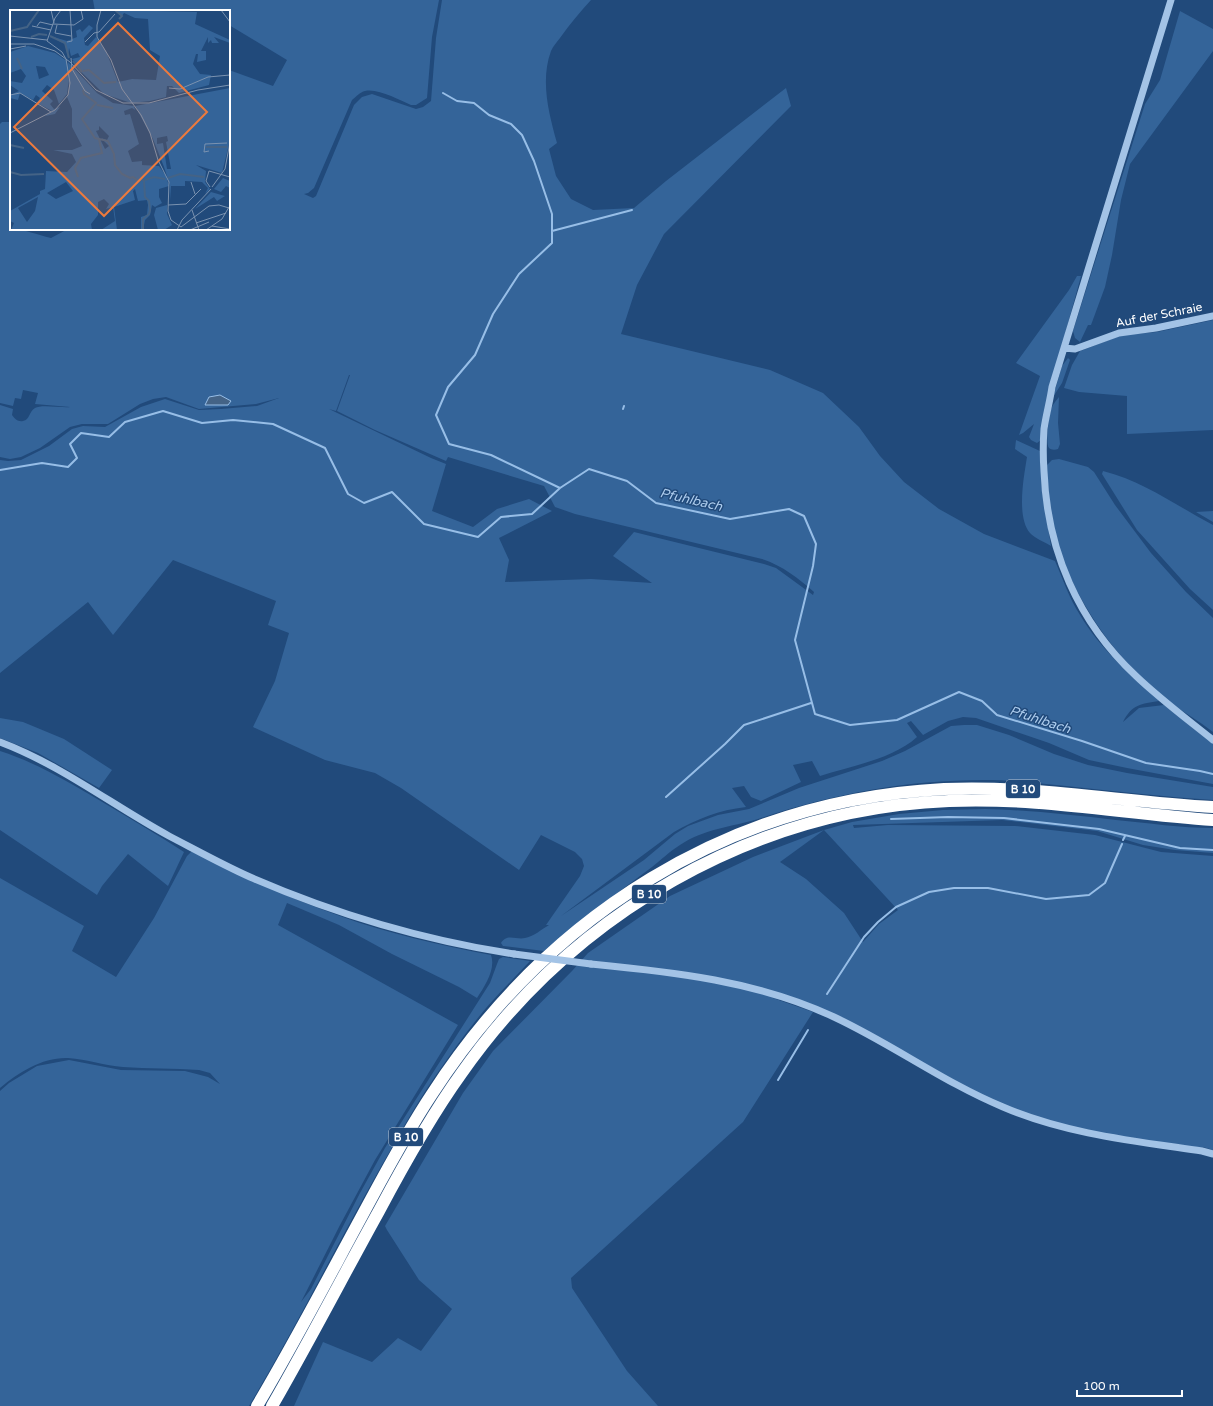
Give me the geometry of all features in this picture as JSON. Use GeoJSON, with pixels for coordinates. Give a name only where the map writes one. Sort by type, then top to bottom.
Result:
{"type":"FeatureCollection","features":[{"type":"Feature","properties":{"kind":"highway","name":"B 10"},"geometry":{"type":"LineString","coordinates":[[257,1406],[292,1346],[392,1161],[432,1093],[460,1053],[497,1007],[540,962],[589,920],[650,878],[687,858],[762,825],[834,804],[900,793],[944,789],[1021,789],[1161,804],[1213,807]]}},
{"type":"Feature","properties":{"kind":"highway","name":"B 10"},"geometry":{"type":"LineString","coordinates":[[272,1406],[421,1134],[461,1072],[506,1016],[552,968],[607,922],[637,901],[693,869],[750,843],[808,824],[835,817],[889,807],[946,801],[986,800],[1037,803],[1168,817],[1213,820]]}},
{"type":"Feature","properties":{"kind":"street"},"geometry":{"type":"LineString","coordinates":[[1171,0],[1052,387],[1044,428],[1044,490],[1056,552],[1068,581],[1084,612],[1112,651],[1135,676],[1166,703],[1213,740]]}},
{"type":"Feature","properties":{"kind":"street","name":"Auf der Schraie"},"geometry":{"type":"LineString","coordinates":[[1064,348],[1075,349],[1119,333],[1156,328],[1213,316]]}},
{"type":"Feature","properties":{"kind":"street"},"geometry":{"type":"LineString","coordinates":[[0,742],[17,748],[60,770],[168,835],[249,877],[317,904],[374,923],[431,939],[514,954],[700,976],[743,985],[788,998],[835,1017],[878,1039],[954,1084],[1004,1107],[1050,1124],[1100,1136],[1202,1151],[1213,1154]]}},
{"type":"Feature","properties":{"kind":"shaded area"},"geometry":{"type":"Polygon","coordinates":[[[93,0],[439,0],[432,37],[427,98],[416,105],[411,105],[376,91],[361,92],[352,100],[314,188],[308,193],[304,194],[313,198],[316,196],[354,105],[362,97],[372,94],[416,109],[423,107],[431,101],[436,38],[442,0],[591,0],[571,23],[552,49],[546,74],[546,86],[551,121],[557,143],[549,149],[556,176],[571,199],[593,210],[634,208],[666,181],[786,88],[791,106],[664,234],[637,285],[621,334],[770,370],[823,393],[859,427],[880,456],[904,482],[939,509],[984,534],[1055,561],[1073,602],[1088,627],[1116,661],[1159,701],[1147,703],[1134,708],[1126,716],[1123,722],[1139,708],[1164,705],[1213,744],[1213,784],[1089,760],[1049,743],[976,718],[963,717],[948,721],[923,735],[911,721],[907,723],[917,737],[896,751],[871,761],[820,776],[812,761],[793,765],[801,782],[761,801],[751,797],[744,786],[732,788],[746,807],[727,810],[708,816],[674,832],[561,916],[644,860],[675,834],[688,826],[718,815],[749,809],[799,788],[882,761],[905,751],[951,726],[977,725],[1009,735],[1054,754],[1088,765],[1213,787],[1213,800],[1158,796],[1025,782],[984,780],[898,786],[870,790],[814,802],[748,822],[708,832],[689,840],[673,850],[544,951],[503,946],[501,943],[506,938],[522,938],[534,935],[549,925],[546,925],[580,876],[584,866],[582,859],[575,852],[541,835],[519,870],[401,788],[375,773],[325,760],[253,727],[275,681],[289,633],[268,625],[276,601],[173,560],[113,635],[88,602],[0,673],[0,460],[21,460],[49,446],[72,429],[83,426],[105,427],[141,407],[165,399],[199,410],[257,406],[279,398],[256,404],[199,409],[166,397],[153,399],[140,404],[108,424],[82,424],[70,427],[40,448],[21,457],[10,459],[0,457],[0,405],[13,409],[12,415],[20,421],[27,419],[33,409],[38,407],[70,407],[35,404],[38,393],[23,390],[21,399],[15,398],[13,406],[0,403],[0,124],[2,122],[10,122],[10,230],[21,230],[51,238],[66,230],[230,230],[230,70],[273,86],[287,60],[230,26],[230,10],[95,10],[93,0]],[[350,375],[336,411],[329,409],[446,464],[432,511],[473,527],[497,509],[529,499],[552,511],[499,538],[509,560],[505,582],[591,579],[652,583],[613,556],[634,532],[776,568],[813,595],[814,592],[796,577],[770,562],[575,514],[555,507],[544,486],[448,457],[446,461],[375,430],[337,411],[350,375]]]}},
{"type":"Feature","properties":{"kind":"shaded area"},"geometry":{"type":"Polygon","coordinates":[[[1180,11],[1213,29],[1213,51],[1130,164],[1121,200],[1105,287],[1091,325],[1088,325],[1080,342],[1075,338],[1073,331],[1145,104],[1160,80],[1180,11]]]}},
{"type":"Feature","properties":{"kind":"shaded area"},"geometry":{"type":"Polygon","coordinates":[[[1077,276],[1081,276],[1061,349],[1041,440],[1037,443],[1029,437],[1034,424],[1019,435],[1040,376],[1016,363],[1069,290],[1077,276]]]}},
{"type":"Feature","properties":{"kind":"shaded area"},"geometry":{"type":"Polygon","coordinates":[[[1213,320],[1213,430],[1127,434],[1127,396],[1079,392],[1064,388],[1072,365],[1080,351],[1122,335],[1157,332],[1213,320]]]}},
{"type":"Feature","properties":{"kind":"shaded area"},"geometry":{"type":"Polygon","coordinates":[[[1068,358],[1070,360],[1062,383],[1053,397],[1062,366],[1068,358]]]}},
{"type":"Feature","properties":{"kind":"shaded area"},"geometry":{"type":"Polygon","coordinates":[[[220,395],[231,401],[228,405],[205,405],[209,397],[220,395]]]}},
{"type":"Feature","properties":{"kind":"shaded area"},"geometry":{"type":"Polygon","coordinates":[[[1059,397],[1058,423],[1060,444],[1058,449],[1053,450],[1049,448],[1047,441],[1049,418],[1054,403],[1059,397]]]}},
{"type":"Feature","properties":{"kind":"shaded area"},"geometry":{"type":"Polygon","coordinates":[[[1016,440],[1040,451],[1042,490],[1051,546],[1030,533],[1023,517],[1022,496],[1027,457],[1015,449],[1016,440]]]}},
{"type":"Feature","properties":{"kind":"shaded area"},"geometry":{"type":"Polygon","coordinates":[[[1059,459],[1088,467],[1094,472],[1115,505],[1151,553],[1186,592],[1213,618],[1213,732],[1168,701],[1141,677],[1128,664],[1106,637],[1086,607],[1077,591],[1059,550],[1052,518],[1047,465],[1052,460],[1059,459]]]}},
{"type":"Feature","properties":{"kind":"shaded area"},"geometry":{"type":"Polygon","coordinates":[[[1103,471],[1118,475],[1146,487],[1213,525],[1213,610],[1190,589],[1137,530],[1102,474],[1103,471]]]}},
{"type":"Feature","properties":{"kind":"shaded area"},"geometry":{"type":"Polygon","coordinates":[[[1213,511],[1213,522],[1196,512],[1213,511]]]}},
{"type":"Feature","properties":{"kind":"shaded area"},"geometry":{"type":"Polygon","coordinates":[[[0,718],[23,722],[64,739],[112,770],[99,788],[38,753],[0,738],[0,718]]]}},
{"type":"Feature","properties":{"kind":"shaded area"},"geometry":{"type":"Polygon","coordinates":[[[0,751],[28,762],[56,776],[184,852],[168,886],[128,854],[102,886],[97,895],[0,830],[0,751]]]}},
{"type":"Feature","properties":{"kind":"shaded area"},"geometry":{"type":"Polygon","coordinates":[[[943,810],[1018,810],[1177,826],[1213,828],[1213,853],[1175,850],[1143,845],[1097,831],[1002,820],[853,825],[854,828],[888,825],[1015,826],[1095,835],[1161,852],[1213,856],[1213,1150],[1203,1147],[1202,1151],[1099,1136],[1003,1107],[817,1010],[770,997],[813,1012],[743,1122],[571,1278],[572,1288],[627,1371],[658,1406],[294,1406],[323,1342],[372,1362],[398,1338],[421,1351],[452,1309],[419,1280],[385,1226],[463,1093],[493,1051],[588,953],[670,896],[753,857],[824,830],[852,822],[899,814],[943,810]],[[824,830],[780,862],[806,879],[844,913],[863,942],[879,924],[898,910],[824,830]]]}},
{"type":"Feature","properties":{"kind":"shaded area"},"geometry":{"type":"Polygon","coordinates":[[[192,851],[284,894],[358,922],[415,938],[491,955],[491,972],[477,998],[459,987],[392,954],[339,925],[287,903],[278,925],[458,1025],[375,1160],[301,1302],[311,1289],[360,1193],[385,1148],[490,983],[499,959],[503,957],[530,961],[471,1026],[419,1100],[249,1406],[0,1406],[0,1091],[9,1083],[37,1066],[69,1060],[121,1070],[185,1071],[208,1077],[220,1084],[210,1073],[199,1070],[123,1067],[68,1058],[59,1058],[41,1063],[23,1071],[0,1088],[0,878],[84,926],[72,951],[116,977],[154,918],[187,856],[192,851]]]}},
{"type":"Feature","properties":{"kind":"waterway"},"geometry":{"type":"LineString","coordinates":[[443,93],[457,101],[474,103],[489,115],[511,124],[522,135],[534,161],[552,214],[552,243],[519,274],[493,314],[475,355],[448,387],[436,415],[449,444],[491,455],[560,488]]}},
{"type":"Feature","properties":{"kind":"waterway"},"geometry":{"type":"LineString","coordinates":[[552,231],[632,210]]}},
{"type":"Feature","properties":{"kind":"waterway","name":"Pfuhlbach"},"geometry":{"type":"LineString","coordinates":[[0,470],[42,463],[68,467],[77,458],[70,444],[81,433],[109,437],[125,422],[163,411],[202,423],[233,420],[273,424],[325,448],[348,494],[364,503],[392,492],[424,524],[478,537],[501,517],[532,514],[560,488],[589,469],[627,481],[656,503],[730,519],[789,509],[804,516],[816,544],[813,566],[795,640],[815,714],[850,725],[897,720],[959,692],[982,701],[997,715],[1082,741],[1146,763],[1213,774]]}},
{"type":"Feature","properties":{"kind":"waterway"},"geometry":{"type":"LineString","coordinates":[[666,797],[744,725],[811,703]]}},
{"type":"Feature","properties":{"kind":"waterway"},"geometry":{"type":"LineString","coordinates":[[891,819],[948,817],[1004,818],[1099,829],[1180,848],[1213,850]]}},
{"type":"Feature","properties":{"kind":"waterway"},"geometry":{"type":"LineString","coordinates":[[1123,840],[1125,836]]}},
{"type":"Feature","properties":{"kind":"waterway"},"geometry":{"type":"LineString","coordinates":[[827,994],[864,937],[878,922],[896,907],[929,892],[954,888],[988,888],[1046,899],[1089,895],[1105,883],[1122,844]]}},
{"type":"Feature","properties":{"kind":"waterway"},"geometry":{"type":"LineString","coordinates":[[778,1080],[808,1030]]}}]}
